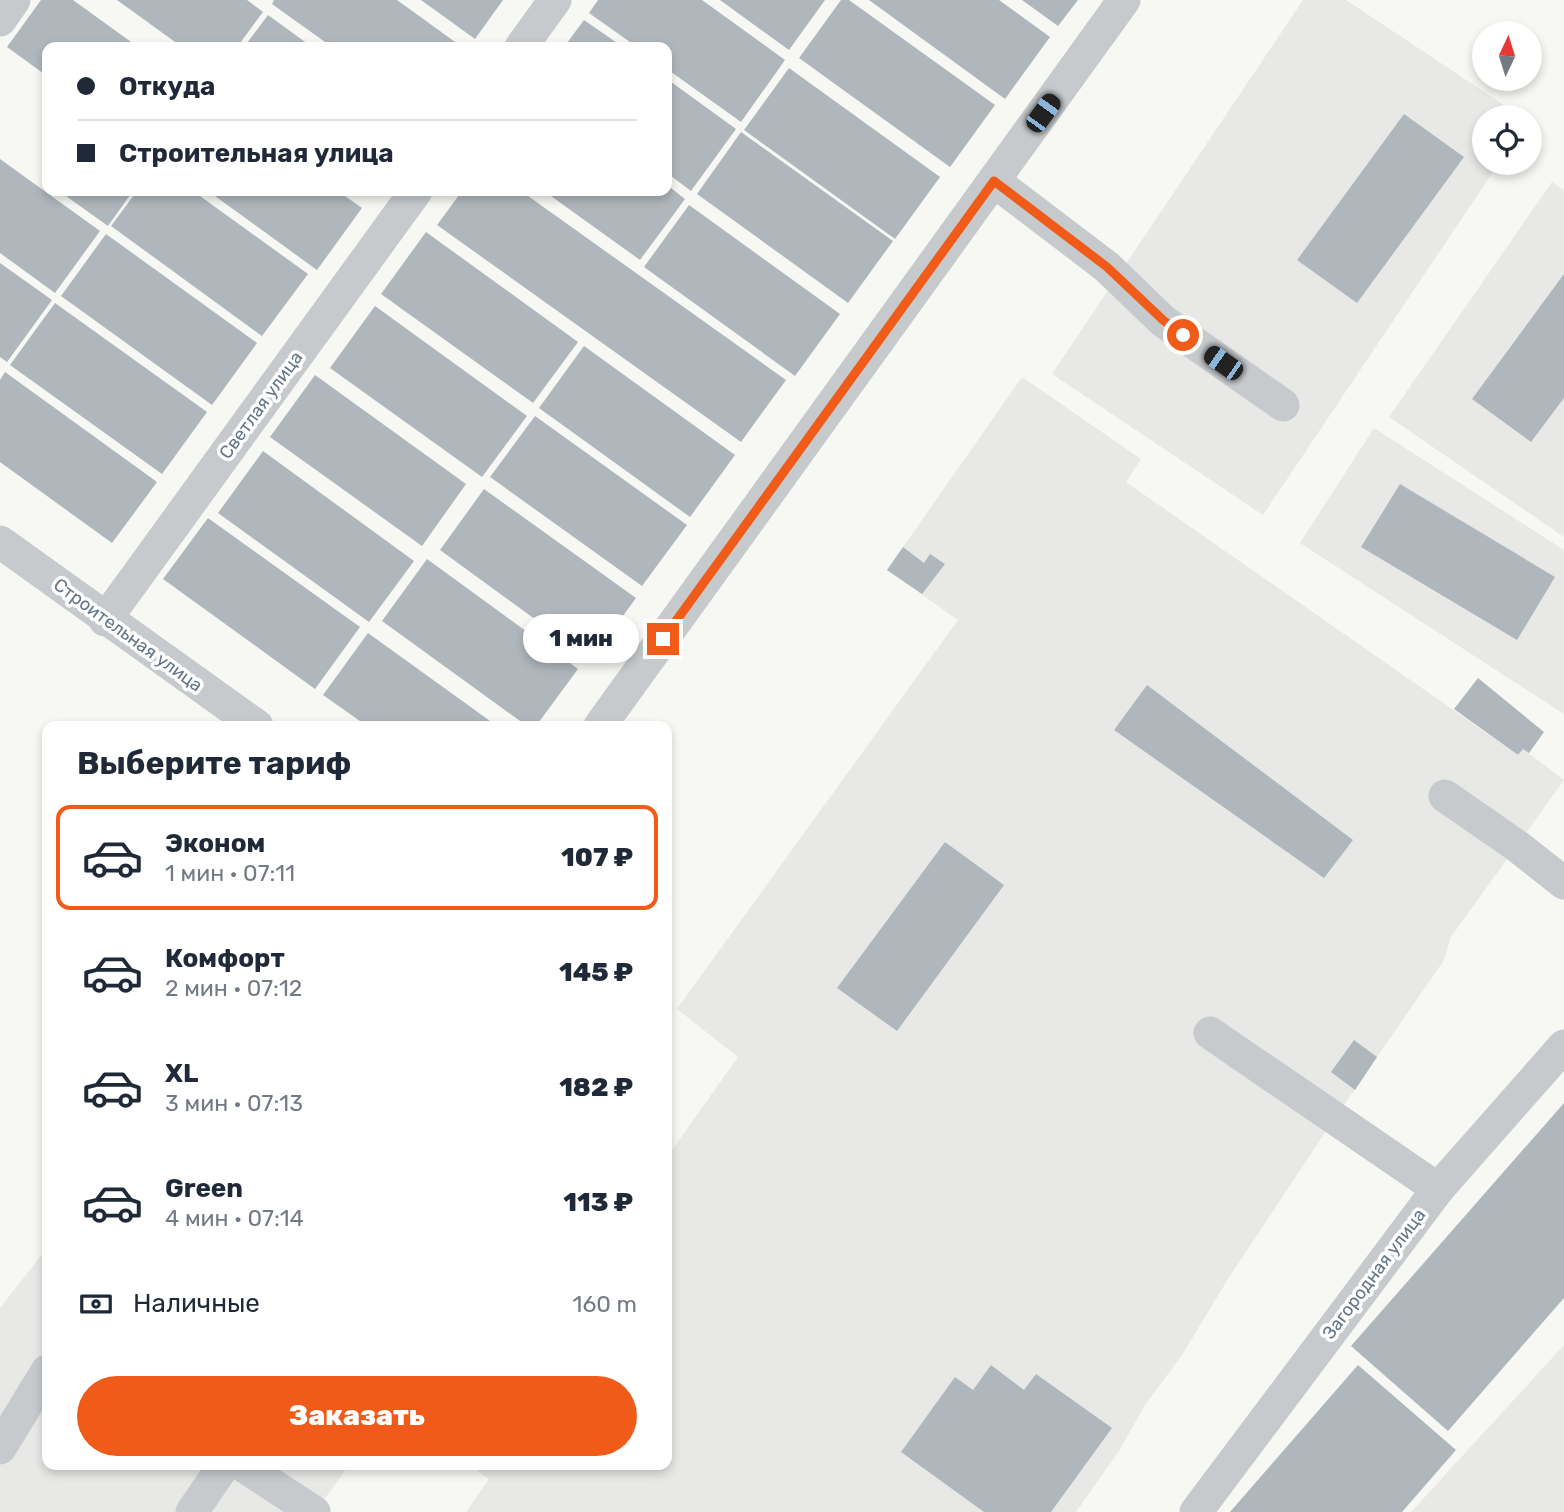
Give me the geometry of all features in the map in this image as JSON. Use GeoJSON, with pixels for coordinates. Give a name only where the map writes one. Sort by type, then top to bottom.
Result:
{"type":"FeatureCollection","features":[{"type":"Feature","properties":{"kind":"street"},"geometry":{"type":"LineString","coordinates":[[0,20],[14,0]]}},
{"type":"Feature","properties":{"kind":"street"},"geometry":{"type":"LineString","coordinates":[[525,42],[555,0]]}},
{"type":"Feature","properties":{"kind":"street"},"geometry":{"type":"LineString","coordinates":[[604,721],[1125,0]]}},
{"type":"Feature","properties":{"kind":"street"},"geometry":{"type":"LineString","coordinates":[[994,181],[1107,267],[1163,320],[1283,405]]}},
{"type":"Feature","properties":{"kind":"street","name":"Светлая улица"},"geometry":{"type":"LineString","coordinates":[[105,620],[412,196]]}},
{"type":"Feature","properties":{"kind":"street","name":"Строительная улица"},"geometry":{"type":"LineString","coordinates":[[0,542],[105,620],[250,721]]}},
{"type":"Feature","properties":{"kind":"street"},"geometry":{"type":"LineString","coordinates":[[1446,796],[1564,883]]}},
{"type":"Feature","properties":{"kind":"street"},"geometry":{"type":"LineString","coordinates":[[1210,1033],[1437,1189]]}},
{"type":"Feature","properties":{"kind":"street","name":"Загородная улица"},"geometry":{"type":"LineString","coordinates":[[1196,1512],[1437,1189],[1564,1046]]}},
{"type":"Feature","properties":{"kind":"street"},"geometry":{"type":"LineString","coordinates":[[0,1448],[42,1379]]}},
{"type":"Feature","properties":{"kind":"street"},"geometry":{"type":"LineString","coordinates":[[192,1512],[221,1470]]}},
{"type":"Feature","properties":{"kind":"street"},"geometry":{"type":"LineString","coordinates":[[250,1470],[314,1512]]}},
{"type":"Feature","properties":{"kind":"shaded area"},"geometry":{"type":"Polygon","coordinates":[[[1303,0],[1346,0],[1472,84],[1472,91],[1483,91],[1504,105],[1472,105],[1472,175],[1491,175],[1263,515],[1052,374],[1303,0]]]}},
{"type":"Feature","properties":{"kind":"shaded area"},"geometry":{"type":"Polygon","coordinates":[[[1552,182],[1564,190],[1564,537],[1389,417],[1552,182]]]}},
{"type":"Feature","properties":{"kind":"shaded area"},"geometry":{"type":"Polygon","coordinates":[[[1022,377],[1141,459],[1126,482],[1518,755],[1523,749],[1564,780],[1451,937],[1444,960],[1326,1131],[1228,1279],[1182,1355],[1145,1405],[1119,1451],[1076,1512],[466,1512],[489,1479],[476,1470],[672,1470],[672,1150],[738,1057],[677,1009],[958,620],[887,570],[1022,377]]]}},
{"type":"Feature","properties":{"kind":"shaded area"},"geometry":{"type":"Polygon","coordinates":[[[1374,428],[1564,550],[1564,714],[1300,543],[1374,428]]]}},
{"type":"Feature","properties":{"kind":"shaded area"},"geometry":{"type":"Polygon","coordinates":[[[42,1254],[42,1470],[345,1470],[315,1512],[0,1512],[0,1308],[42,1254]]]}},
{"type":"Feature","properties":{"kind":"shaded area"},"geometry":{"type":"Polygon","coordinates":[[[1564,1345],[1564,1512],[1411,1512],[1564,1345]]]}},
{"type":"Feature","properties":{"kind":"building"},"geometry":{"type":"Polygon","coordinates":[[[41,0],[73,0],[131,42],[42,42],[42,72],[7,47],[41,0]]]}},
{"type":"Feature","properties":{"kind":"building"},"geometry":{"type":"Polygon","coordinates":[[[117,0],[247,0],[263,12],[241,42],[175,42],[117,0]]]}},
{"type":"Feature","properties":{"kind":"building"},"geometry":{"type":"Polygon","coordinates":[[[274,0],[397,0],[455,42],[325,42],[272,4],[274,0]]]}},
{"type":"Feature","properties":{"kind":"building"},"geometry":{"type":"Polygon","coordinates":[[[421,0],[503,0],[475,39],[421,0]]]}},
{"type":"Feature","properties":{"kind":"building"},"geometry":{"type":"Polygon","coordinates":[[[598,0],[702,0],[785,60],[741,122],[672,73],[672,42],[630,42],[589,13],[598,0]]]}},
{"type":"Feature","properties":{"kind":"building"},"geometry":{"type":"Polygon","coordinates":[[[720,0],[825,0],[789,50],[720,0]]]}},
{"type":"Feature","properties":{"kind":"building"},"geometry":{"type":"Polygon","coordinates":[[[841,0],[849,0],[995,105],[950,167],[799,58],[841,0]]]}},
{"type":"Feature","properties":{"kind":"building"},"geometry":{"type":"Polygon","coordinates":[[[869,0],[999,0],[1050,37],[1005,99],[869,0]]]}},
{"type":"Feature","properties":{"kind":"building"},"geometry":{"type":"Polygon","coordinates":[[[1022,0],[1078,0],[1058,26],[1022,0]]]}},
{"type":"Feature","properties":{"kind":"building"},"geometry":{"type":"Polygon","coordinates":[[[268,15],[305,42],[248,42],[268,15]]]}},
{"type":"Feature","properties":{"kind":"building"},"geometry":{"type":"Polygon","coordinates":[[[584,20],[616,42],[568,42],[584,20]]]}},
{"type":"Feature","properties":{"kind":"building"},"geometry":{"type":"Polygon","coordinates":[[[789,68],[940,177],[895,239],[744,130],[789,68]]]}},
{"type":"Feature","properties":{"kind":"building"},"geometry":{"type":"Polygon","coordinates":[[[672,83],[736,129],[691,191],[672,177],[672,83]]]}},
{"type":"Feature","properties":{"kind":"building"},"geometry":{"type":"Polygon","coordinates":[[[1404,114],[1464,157],[1357,303],[1297,260],[1404,114]]]}},
{"type":"Feature","properties":{"kind":"building"},"geometry":{"type":"Polygon","coordinates":[[[741,132],[893,241],[848,303],[697,194],[741,132]]]}},
{"type":"Feature","properties":{"kind":"building"},"geometry":{"type":"Polygon","coordinates":[[[0,159],[42,189],[42,196],[51,196],[100,231],[55,293],[0,253],[0,159]]]}},
{"type":"Feature","properties":{"kind":"building"},"geometry":{"type":"Polygon","coordinates":[[[672,189],[685,199],[640,260],[551,196],[672,196],[672,189]]]}},
{"type":"Feature","properties":{"kind":"building"},"geometry":{"type":"Polygon","coordinates":[[[66,196],[129,196],[108,226],[66,196]]]}},
{"type":"Feature","properties":{"kind":"building"},"geometry":{"type":"Polygon","coordinates":[[[133,196],[200,196],[308,274],[262,336],[111,226],[133,196]]]}},
{"type":"Feature","properties":{"kind":"building"},"geometry":{"type":"Polygon","coordinates":[[[215,196],[345,196],[362,208],[317,270],[215,196]]]}},
{"type":"Feature","properties":{"kind":"building"},"geometry":{"type":"Polygon","coordinates":[[[458,196],[528,196],[786,380],[741,442],[437,225],[458,196]]]}},
{"type":"Feature","properties":{"kind":"building"},"geometry":{"type":"Polygon","coordinates":[[[689,205],[840,314],[795,376],[644,267],[689,205]]]}},
{"type":"Feature","properties":{"kind":"building"},"geometry":{"type":"Polygon","coordinates":[[[426,232],[578,342],[533,403],[381,294],[426,232]]]}},
{"type":"Feature","properties":{"kind":"building"},"geometry":{"type":"Polygon","coordinates":[[[106,234],[257,343],[212,405],[61,296],[106,234]]]}},
{"type":"Feature","properties":{"kind":"building"},"geometry":{"type":"Polygon","coordinates":[[[0,263],[52,300],[7,362],[0,357],[0,263]]]}},
{"type":"Feature","properties":{"kind":"building"},"geometry":{"type":"Polygon","coordinates":[[[1564,274],[1564,398],[1531,442],[1472,399],[1564,274]]]}},
{"type":"Feature","properties":{"kind":"building"},"geometry":{"type":"Polygon","coordinates":[[[55,303],[207,412],[162,474],[10,365],[55,303]]]}},
{"type":"Feature","properties":{"kind":"building"},"geometry":{"type":"Polygon","coordinates":[[[375,306],[527,416],[482,477],[330,368],[375,306]]]}},
{"type":"Feature","properties":{"kind":"building"},"geometry":{"type":"Polygon","coordinates":[[[584,346],[735,455],[690,517],[539,408],[584,346]]]}},
{"type":"Feature","properties":{"kind":"building"},"geometry":{"type":"Polygon","coordinates":[[[5,372],[157,482],[112,543],[0,462],[0,380],[5,372]]]}},
{"type":"Feature","properties":{"kind":"building"},"geometry":{"type":"Polygon","coordinates":[[[315,375],[466,484],[422,546],[270,437],[315,375]]]}},
{"type":"Feature","properties":{"kind":"building"},"geometry":{"type":"Polygon","coordinates":[[[535,416],[687,525],[642,586],[490,477],[535,416]]]}},
{"type":"Feature","properties":{"kind":"building"},"geometry":{"type":"Polygon","coordinates":[[[263,451],[414,561],[369,622],[218,513],[263,451]]]}},
{"type":"Feature","properties":{"kind":"building"},"geometry":{"type":"Polygon","coordinates":[[[1400,484],[1555,577],[1517,640],[1361,547],[1400,484]]]}},
{"type":"Feature","properties":{"kind":"building"},"geometry":{"type":"Polygon","coordinates":[[[484,489],[636,598],[591,660],[440,550],[484,489]]]}},
{"type":"Feature","properties":{"kind":"building"},"geometry":{"type":"Polygon","coordinates":[[[208,518],[360,627],[315,689],[163,579],[208,518]]]}},
{"type":"Feature","properties":{"kind":"building"},"geometry":{"type":"Polygon","coordinates":[[[903,547],[924,563],[930,554],[945,564],[922,594],[887,570],[903,547]]]}},
{"type":"Feature","properties":{"kind":"building"},"geometry":{"type":"Polygon","coordinates":[[[427,559],[578,669],[540,721],[520,721],[382,621],[427,559]]]}},
{"type":"Feature","properties":{"kind":"building"},"geometry":{"type":"Polygon","coordinates":[[[368,633],[490,721],[360,721],[323,695],[368,633]]]}},
{"type":"Feature","properties":{"kind":"building"},"geometry":{"type":"Polygon","coordinates":[[[1478,678],[1544,732],[1529,753],[1523,749],[1518,755],[1454,709],[1478,678]]]}},
{"type":"Feature","properties":{"kind":"building"},"geometry":{"type":"Polygon","coordinates":[[[1147,685],[1353,840],[1324,878],[1114,730],[1147,685]]]}},
{"type":"Feature","properties":{"kind":"building"},"geometry":{"type":"Polygon","coordinates":[[[945,842],[1004,885],[897,1031],[837,988],[945,842]]]}},
{"type":"Feature","properties":{"kind":"building"},"geometry":{"type":"Polygon","coordinates":[[[1354,1040],[1377,1057],[1355,1090],[1331,1072],[1354,1040]]]}},
{"type":"Feature","properties":{"kind":"building"},"geometry":{"type":"Polygon","coordinates":[[[1564,1103],[1564,1298],[1448,1431],[1351,1346],[1564,1103]]]}},
{"type":"Feature","properties":{"kind":"building"},"geometry":{"type":"Polygon","coordinates":[[[991,1365],[1024,1390],[1036,1374],[1112,1428],[1051,1512],[984,1512],[901,1452],[955,1377],[973,1390],[991,1365]]]}},
{"type":"Feature","properties":{"kind":"building"},"geometry":{"type":"Polygon","coordinates":[[[1358,1365],[1456,1450],[1402,1512],[1230,1512],[1358,1365]]]}},
{"type":"Feature","properties":{"kind":"route"},"geometry":{"type":"LineString","coordinates":[[663,639],[994,181],[1107,267],[1163,320],[1183,335]]}}]}
